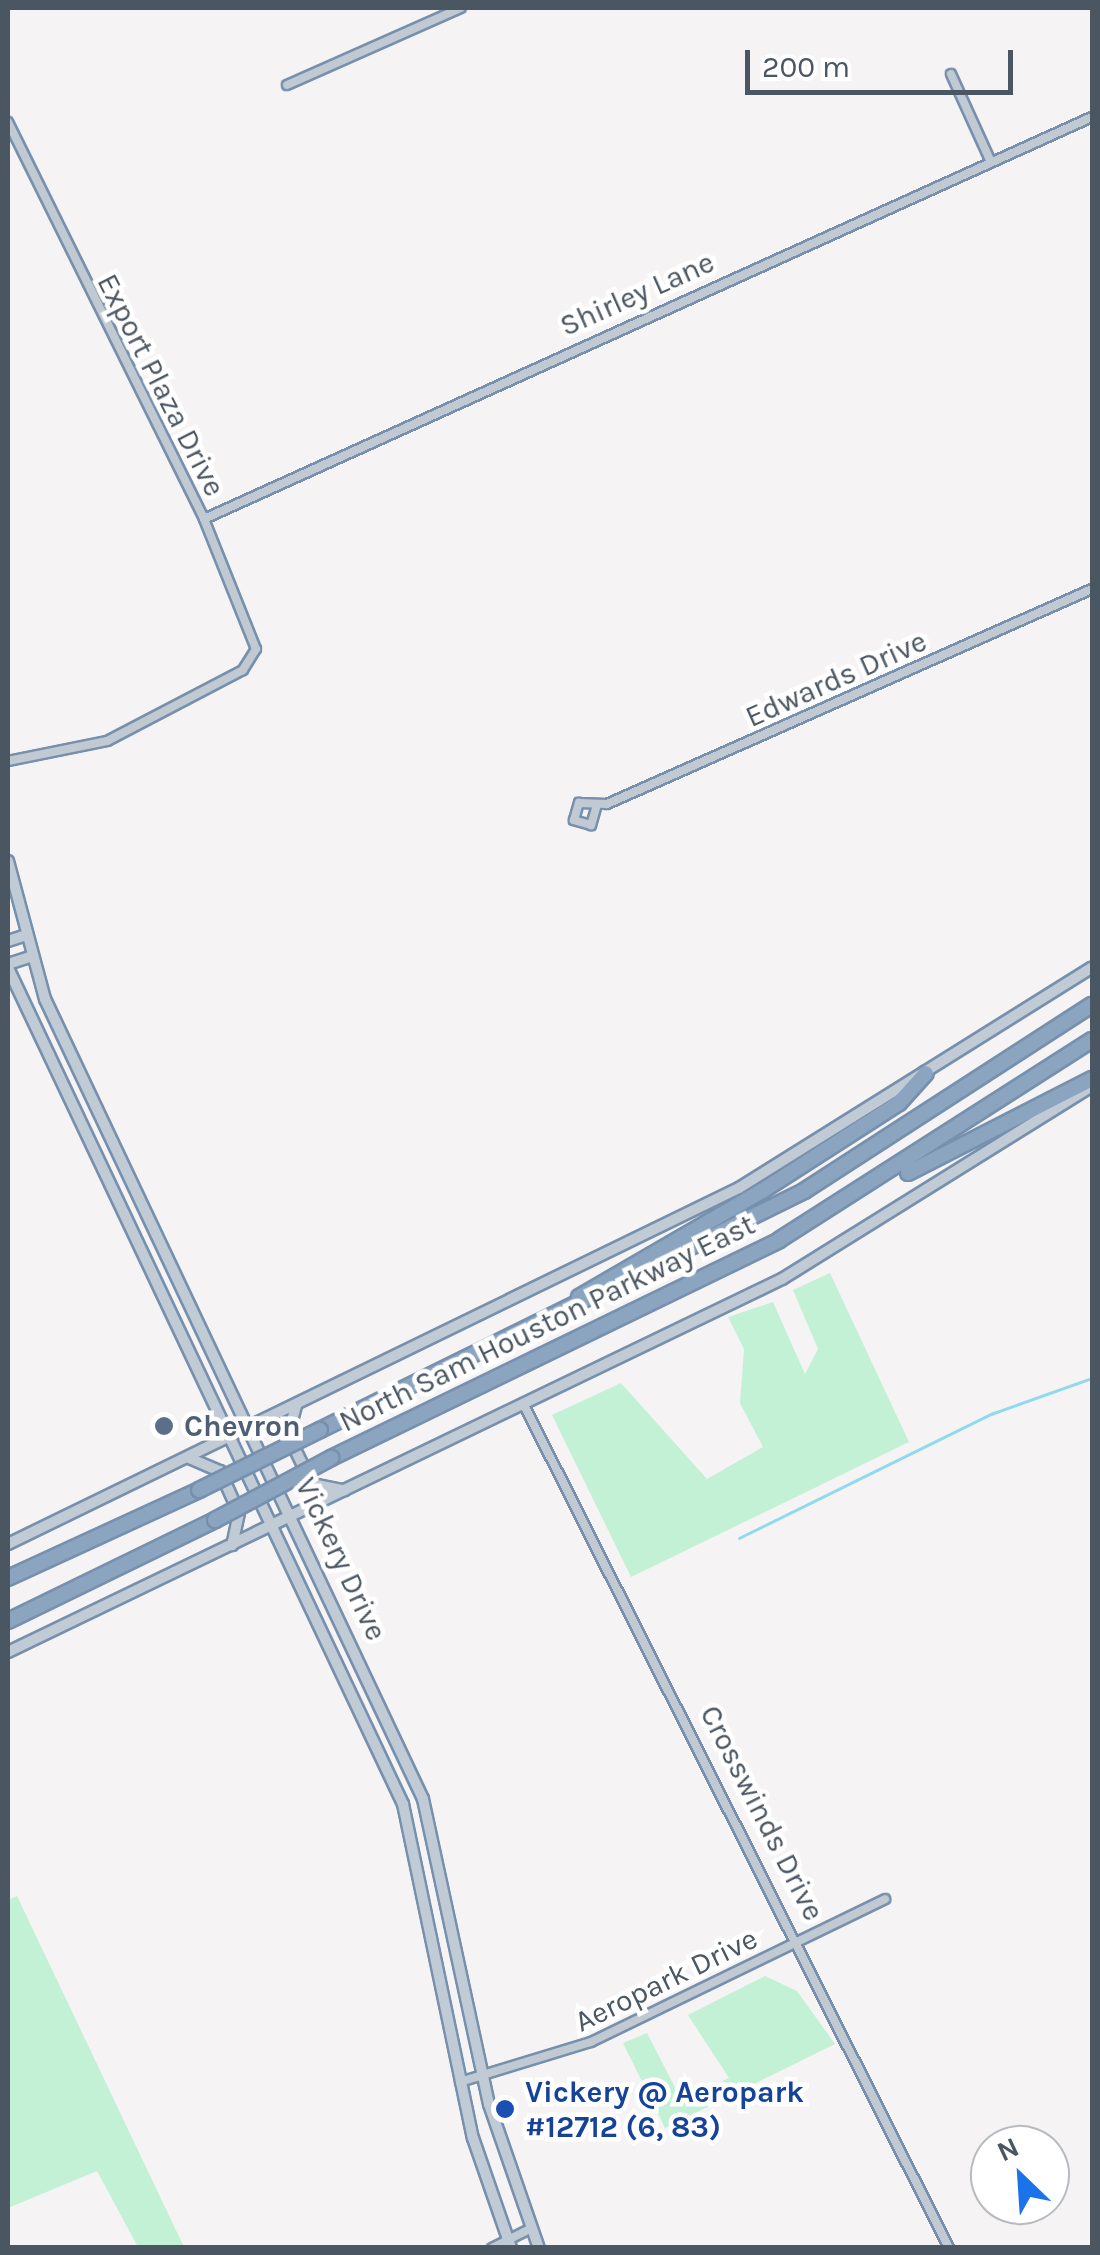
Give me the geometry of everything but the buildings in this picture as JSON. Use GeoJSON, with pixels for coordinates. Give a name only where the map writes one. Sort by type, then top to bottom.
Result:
{"type":"FeatureCollection","features":[{"type":"Feature","properties":{"kind":"highway","name":"North Sam Houston Parkway East"},"geometry":{"type":"LineString","coordinates":[[8,1578],[489,1350],[838,1172],[1092,1005]]}},
{"type":"Feature","properties":{"kind":"highway","name":"North Sam Houston Parkway East"},"geometry":{"type":"LineString","coordinates":[[8,1621],[814,1221],[1092,1040]]}},
{"type":"Feature","properties":{"kind":"highway"},"geometry":{"type":"LineString","coordinates":[[489,1350],[762,1191],[898,1103],[926,1074]]}},
{"type":"Feature","properties":{"kind":"highway"},"geometry":{"type":"LineString","coordinates":[[814,1221],[1092,1082]]}},
{"type":"Feature","properties":{"kind":"main road","name":"Vickery Drive"},"geometry":{"type":"LineString","coordinates":[[8,860],[29,957],[253,1427],[424,1800],[448,1894],[483,2076],[539,2248]]}},
{"type":"Feature","properties":{"kind":"main road"},"geometry":{"type":"LineString","coordinates":[[8,941],[24,936]]}},
{"type":"Feature","properties":{"kind":"main road"},"geometry":{"type":"LineString","coordinates":[[8,966],[29,957]]}},
{"type":"Feature","properties":{"kind":"main road","name":"Vickery Drive"},"geometry":{"type":"LineString","coordinates":[[8,966],[228,1440],[342,1668],[404,1804],[428,1897],[460,2082],[509,2244]]}},
{"type":"Feature","properties":{"kind":"main road","name":"North Sam Houston Parkway East"},"geometry":{"type":"LineString","coordinates":[[8,1544],[739,1188],[1092,967]]}},
{"type":"Feature","properties":{"kind":"main road"},"geometry":{"type":"LineString","coordinates":[[53,1064],[73,1054]]}},
{"type":"Feature","properties":{"kind":"main road"},"geometry":{"type":"LineString","coordinates":[[8,1652],[524,1405],[873,1228],[1092,1082]]}},
{"type":"Feature","properties":{"kind":"main road"},"geometry":{"type":"LineString","coordinates":[[108,1186],[132,1175]]}},
{"type":"Feature","properties":{"kind":"main road"},"geometry":{"type":"LineString","coordinates":[[296,1406],[288,1435],[312,1484],[347,1491]]}},
{"type":"Feature","properties":{"kind":"main road"},"geometry":{"type":"LineString","coordinates":[[187,1458],[220,1471],[239,1513],[232,1546]]}},
{"type":"Feature","properties":{"kind":"main road"},"geometry":{"type":"LineString","coordinates":[[342,1668],[361,1660]]}},
{"type":"Feature","properties":{"kind":"main road"},"geometry":{"type":"LineString","coordinates":[[428,1897],[448,1894]]}},
{"type":"Feature","properties":{"kind":"street"},"geometry":{"type":"LineString","coordinates":[[287,85],[461,8]]}},
{"type":"Feature","properties":{"kind":"street"},"geometry":{"type":"LineString","coordinates":[[951,74],[991,162]]}},
{"type":"Feature","properties":{"kind":"street","name":"Shirley Lane"},"geometry":{"type":"LineString","coordinates":[[204,519],[1092,117]]}},
{"type":"Feature","properties":{"kind":"street","name":"Export Plaza Drive"},"geometry":{"type":"LineString","coordinates":[[8,122],[204,519],[253,626],[256,648],[244,670],[107,741],[8,761]]}},
{"type":"Feature","properties":{"kind":"street","name":"Edwards Drive"},"geometry":{"type":"LineString","coordinates":[[596,808],[1092,590]]}},
{"type":"Feature","properties":{"kind":"street","name":"Crosswinds Drive"},"geometry":{"type":"LineString","coordinates":[[524,1405],[801,1940],[949,2248]]}},
{"type":"Feature","properties":{"kind":"street","name":"Aeropark Drive"},"geometry":{"type":"LineString","coordinates":[[460,2082],[566,2052],[885,1899]]}},
{"type":"Feature","properties":{"kind":"street"},"geometry":{"type":"LineString","coordinates":[[492,2248],[509,2244],[530,2229]]}},
{"type":"Feature","properties":{"kind":"green space"},"geometry":{"type":"Polygon","coordinates":[[[830,1273],[909,1442],[631,1577],[552,1415],[621,1383],[707,1479],[763,1447],[740,1403],[744,1349],[728,1317],[773,1302],[805,1374],[818,1349],[793,1290],[830,1273]]]}},
{"type":"Feature","properties":{"kind":"green space"},"geometry":{"type":"Polygon","coordinates":[[[17,1896],[184,2247],[138,2247],[97,2171],[8,2208],[8,1900],[17,1896]]]}},
{"type":"Feature","properties":{"kind":"green space"},"geometry":{"type":"Polygon","coordinates":[[[765,1976],[797,1991],[835,2044],[665,2128],[623,2043],[647,2033],[682,2101],[729,2078],[688,2015],[765,1976]]]}},
{"type":"Feature","properties":{"kind":"waterway"},"geometry":{"type":"LineString","coordinates":[[739,1538],[991,1414],[1092,1378]]}},
{"type":"Feature","properties":{"kind":"place","name":"Chevron"},"geometry":{"type":"Point","coordinates":[164,1426]}},
{"type":"Feature","properties":{"kind":"place","name":"Vickery @ Aeropark #12712 (6, 83)"},"geometry":{"type":"Point","coordinates":[505,2109]}}]}
